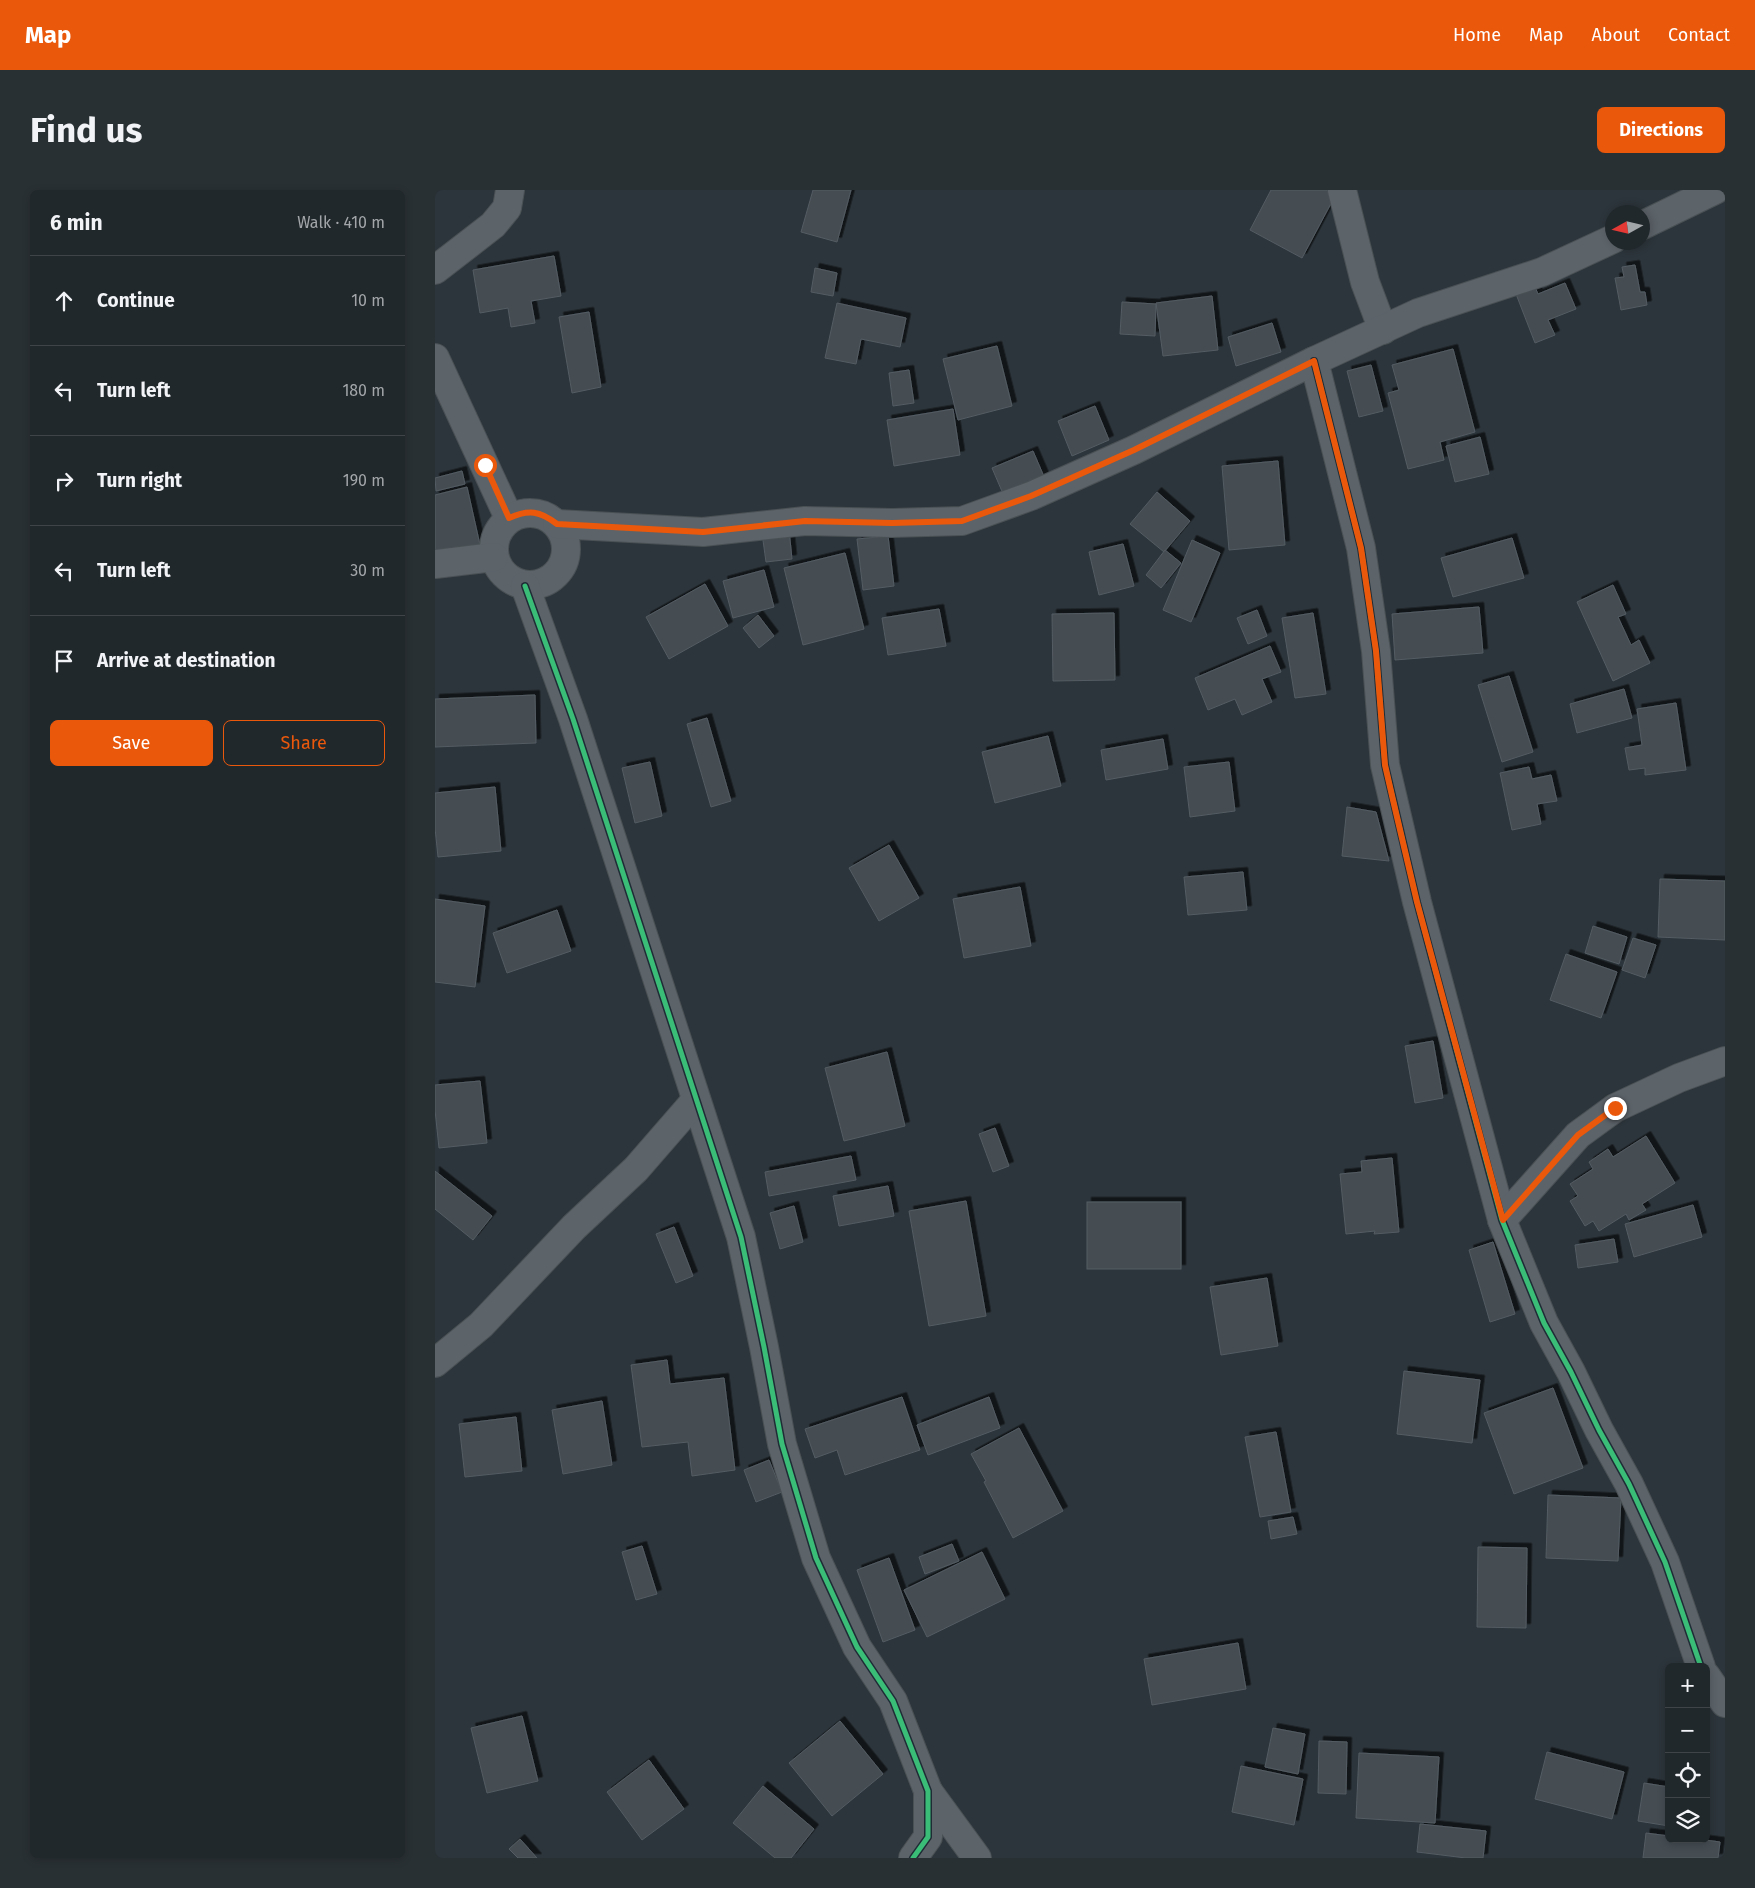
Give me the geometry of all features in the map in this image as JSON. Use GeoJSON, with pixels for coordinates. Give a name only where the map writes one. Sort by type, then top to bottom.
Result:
{"type":"FeatureCollection","features":[{"type":"Feature","properties":{"kind":"street"},"geometry":{"type":"LineString","coordinates":[[435,270],[493,225],[507,208],[510,190]]}},
{"type":"Feature","properties":{"kind":"street"},"geometry":{"type":"LineString","coordinates":[[1343,190],[1365,282],[1383,330]]}},
{"type":"Feature","properties":{"kind":"street"},"geometry":{"type":"LineString","coordinates":[[1650,222],[1715,190]]}},
{"type":"Feature","properties":{"kind":"street"},"geometry":{"type":"LineString","coordinates":[[557,524],[703,532],[805,521],[892,523],[962,521],[1031,496],[1134,450],[1314,361],[1418,313],[1541,272],[1605,243]]}},
{"type":"Feature","properties":{"kind":"street"},"geometry":{"type":"LineString","coordinates":[[435,358],[509,518]]}},
{"type":"Feature","properties":{"kind":"street"},"geometry":{"type":"LineString","coordinates":[[1314,361],[1361,548],[1376,651],[1385,765],[1420,912],[1503,1220],[1544,1323],[1629,1484],[1665,1562],[1700,1663]]}},
{"type":"Feature","properties":{"kind":"street"},"geometry":{"type":"LineString","coordinates":[[534,512],[547,516],[557,524],[567,544],[563,566],[547,582],[525,586],[511,581],[500,571],[494,557],[493,542],[499,529],[509,518],[521,513],[534,512]]}},
{"type":"Feature","properties":{"kind":"street"},"geometry":{"type":"LineString","coordinates":[[435,564],[494,557]]}},
{"type":"Feature","properties":{"kind":"street"},"geometry":{"type":"LineString","coordinates":[[525,586],[576,728],[741,1237],[765,1347],[782,1444],[816,1558],[857,1647],[893,1701],[928,1791],[977,1858]]}},
{"type":"Feature","properties":{"kind":"street"},"geometry":{"type":"LineString","coordinates":[[1503,1220],[1578,1135],[1615,1108],[1679,1078],[1725,1061]]}},
{"type":"Feature","properties":{"kind":"street"},"geometry":{"type":"LineString","coordinates":[[435,1363],[481,1325],[574,1227],[636,1169],[696,1100]]}},
{"type":"Feature","properties":{"kind":"street"},"geometry":{"type":"LineString","coordinates":[[1710,1682],[1725,1703]]}},
{"type":"Feature","properties":{"kind":"street"},"geometry":{"type":"LineString","coordinates":[[913,1858],[928,1837],[928,1791]]}},
{"type":"Feature","properties":{"kind":"building"},"geometry":{"type":"Polygon","coordinates":[[[813,190],[851,190],[837,242],[801,232],[813,190]]]}},
{"type":"Feature","properties":{"kind":"building"},"geometry":{"type":"Polygon","coordinates":[[[1271,190],[1328,190],[1336,194],[1302,258],[1250,230],[1271,190]]]}},
{"type":"Feature","properties":{"kind":"building"},"geometry":{"type":"Polygon","coordinates":[[[554,256],[561,296],[531,301],[535,323],[511,327],[508,308],[480,313],[473,270],[554,256]]]}},
{"type":"Feature","properties":{"kind":"building"},"geometry":{"type":"Polygon","coordinates":[[[1635,265],[1640,292],[1645,292],[1647,305],[1621,310],[1615,278],[1624,277],[1622,267],[1635,265]]]}},
{"type":"Feature","properties":{"kind":"building"},"geometry":{"type":"Polygon","coordinates":[[[815,268],[837,273],[833,296],[811,292],[815,268]]]}},
{"type":"Feature","properties":{"kind":"building"},"geometry":{"type":"Polygon","coordinates":[[[1565,283],[1576,309],[1548,320],[1555,335],[1535,343],[1516,294],[1535,287],[1538,294],[1565,283]]]}},
{"type":"Feature","properties":{"kind":"building"},"geometry":{"type":"Polygon","coordinates":[[[1212,296],[1218,350],[1163,356],[1156,303],[1212,296]]]}},
{"type":"Feature","properties":{"kind":"building"},"geometry":{"type":"Polygon","coordinates":[[[1122,302],[1156,304],[1155,336],[1120,334],[1122,302]]]}},
{"type":"Feature","properties":{"kind":"building"},"geometry":{"type":"Polygon","coordinates":[[[837,303],[906,318],[900,347],[861,339],[856,364],[825,358],[837,303]]]}},
{"type":"Feature","properties":{"kind":"building"},"geometry":{"type":"Polygon","coordinates":[[[589,312],[601,387],[572,393],[559,317],[589,312]]]}},
{"type":"Feature","properties":{"kind":"building"},"geometry":{"type":"Polygon","coordinates":[[[1272,323],[1281,352],[1236,366],[1228,337],[1272,323]]]}},
{"type":"Feature","properties":{"kind":"building"},"geometry":{"type":"Polygon","coordinates":[[[997,346],[1012,406],[958,420],[943,359],[997,346]]]}},
{"type":"Feature","properties":{"kind":"building"},"geometry":{"type":"Polygon","coordinates":[[[1453,349],[1475,432],[1440,442],[1444,460],[1408,469],[1388,393],[1399,390],[1392,365],[1453,349]]]}},
{"type":"Feature","properties":{"kind":"building"},"geometry":{"type":"Polygon","coordinates":[[[1371,365],[1383,411],[1359,417],[1347,371],[1371,365]]]}},
{"type":"Feature","properties":{"kind":"building"},"geometry":{"type":"Polygon","coordinates":[[[909,370],[914,403],[893,406],[889,373],[909,370]]]}},
{"type":"Feature","properties":{"kind":"building"},"geometry":{"type":"Polygon","coordinates":[[[1095,406],[1109,440],[1072,456],[1058,421],[1095,406]]]}},
{"type":"Feature","properties":{"kind":"building"},"geometry":{"type":"Polygon","coordinates":[[[953,409],[960,455],[894,466],[887,420],[953,409]]]}},
{"type":"Feature","properties":{"kind":"building"},"geometry":{"type":"Polygon","coordinates":[[[1480,437],[1489,474],[1455,482],[1446,446],[1480,437]]]}},
{"type":"Feature","properties":{"kind":"building"},"geometry":{"type":"Polygon","coordinates":[[[1033,451],[1045,479],[1004,496],[992,468],[1033,451]]]}},
{"type":"Feature","properties":{"kind":"building"},"geometry":{"type":"Polygon","coordinates":[[[1278,461],[1285,545],[1229,550],[1222,466],[1278,461]]]}},
{"type":"Feature","properties":{"kind":"building"},"geometry":{"type":"Polygon","coordinates":[[[462,471],[465,484],[436,491],[435,478],[462,471]]]}},
{"type":"Feature","properties":{"kind":"building"},"geometry":{"type":"Polygon","coordinates":[[[467,487],[480,545],[435,555],[435,495],[467,487]]]}},
{"type":"Feature","properties":{"kind":"building"},"geometry":{"type":"Polygon","coordinates":[[[1157,492],[1190,521],[1164,552],[1130,524],[1157,492]]]}},
{"type":"Feature","properties":{"kind":"building"},"geometry":{"type":"Polygon","coordinates":[[[789,530],[792,559],[766,562],[762,533],[789,530]]]}},
{"type":"Feature","properties":{"kind":"building"},"geometry":{"type":"Polygon","coordinates":[[[888,536],[894,586],[863,590],[857,539],[888,536]]]}},
{"type":"Feature","properties":{"kind":"building"},"geometry":{"type":"Polygon","coordinates":[[[1512,538],[1524,578],[1453,597],[1441,558],[1512,538]]]}},
{"type":"Feature","properties":{"kind":"building"},"geometry":{"type":"Polygon","coordinates":[[[1192,540],[1220,553],[1191,622],[1163,610],[1192,540]]]}},
{"type":"Feature","properties":{"kind":"building"},"geometry":{"type":"Polygon","coordinates":[[[1123,544],[1134,586],[1099,595],[1089,552],[1123,544]]]}},
{"type":"Feature","properties":{"kind":"building"},"geometry":{"type":"Polygon","coordinates":[[[1165,550],[1181,563],[1161,588],[1146,575],[1165,550]]]}},
{"type":"Feature","properties":{"kind":"building"},"geometry":{"type":"Polygon","coordinates":[[[845,553],[864,629],[803,645],[784,568],[845,553]]]}},
{"type":"Feature","properties":{"kind":"building"},"geometry":{"type":"Polygon","coordinates":[[[764,570],[774,607],[733,618],[723,581],[764,570]]]}},
{"type":"Feature","properties":{"kind":"building"},"geometry":{"type":"Polygon","coordinates":[[[705,584],[728,626],[669,659],[646,617],[705,584]]]}},
{"type":"Feature","properties":{"kind":"building"},"geometry":{"type":"Polygon","coordinates":[[[1613,585],[1626,614],[1618,617],[1631,645],[1639,640],[1650,663],[1613,681],[1577,602],[1613,585]]]}},
{"type":"Feature","properties":{"kind":"building"},"geometry":{"type":"Polygon","coordinates":[[[1479,607],[1483,653],[1395,660],[1392,614],[1479,607]]]}},
{"type":"Feature","properties":{"kind":"building"},"geometry":{"type":"Polygon","coordinates":[[[939,609],[946,646],[888,655],[882,618],[939,609]]]}},
{"type":"Feature","properties":{"kind":"building"},"geometry":{"type":"Polygon","coordinates":[[[1257,610],[1267,636],[1248,644],[1237,618],[1257,610]]]}},
{"type":"Feature","properties":{"kind":"building"},"geometry":{"type":"Polygon","coordinates":[[[1114,613],[1115,680],[1053,681],[1052,614],[1114,613]]]}},
{"type":"Feature","properties":{"kind":"building"},"geometry":{"type":"Polygon","coordinates":[[[1313,613],[1326,694],[1295,698],[1282,618],[1313,613]]]}},
{"type":"Feature","properties":{"kind":"building"},"geometry":{"type":"Polygon","coordinates":[[[758,615],[774,636],[759,648],[743,628],[758,615]]]}},
{"type":"Feature","properties":{"kind":"building"},"geometry":{"type":"Polygon","coordinates":[[[1270,646],[1281,672],[1262,679],[1272,702],[1242,715],[1235,699],[1208,710],[1195,678],[1270,646]]]}},
{"type":"Feature","properties":{"kind":"building"},"geometry":{"type":"Polygon","coordinates":[[[1509,676],[1533,752],[1502,762],[1478,685],[1509,676]]]}},
{"type":"Feature","properties":{"kind":"building"},"geometry":{"type":"Polygon","coordinates":[[[1624,689],[1632,718],[1577,733],[1570,704],[1624,689]]]}},
{"type":"Feature","properties":{"kind":"building"},"geometry":{"type":"Polygon","coordinates":[[[535,695],[536,743],[435,747],[435,699],[535,695]]]}},
{"type":"Feature","properties":{"kind":"building"},"geometry":{"type":"Polygon","coordinates":[[[1676,703],[1686,770],[1645,775],[1645,768],[1629,770],[1625,748],[1642,745],[1637,709],[1676,703]]]}},
{"type":"Feature","properties":{"kind":"building"},"geometry":{"type":"Polygon","coordinates":[[[707,718],[731,801],[711,807],[687,724],[707,718]]]}},
{"type":"Feature","properties":{"kind":"building"},"geometry":{"type":"Polygon","coordinates":[[[1048,736],[1061,786],[995,803],[982,752],[1048,736]]]}},
{"type":"Feature","properties":{"kind":"building"},"geometry":{"type":"Polygon","coordinates":[[[1163,739],[1168,769],[1106,780],[1101,750],[1163,739]]]}},
{"type":"Feature","properties":{"kind":"building"},"geometry":{"type":"Polygon","coordinates":[[[650,762],[662,816],[635,823],[622,768],[650,762]]]}},
{"type":"Feature","properties":{"kind":"building"},"geometry":{"type":"Polygon","coordinates":[[[1229,762],[1235,811],[1190,817],[1184,767],[1229,762]]]}},
{"type":"Feature","properties":{"kind":"building"},"geometry":{"type":"Polygon","coordinates":[[[1529,767],[1532,779],[1551,775],[1557,801],[1537,804],[1541,824],[1512,830],[1500,773],[1529,767]]]}},
{"type":"Feature","properties":{"kind":"building"},"geometry":{"type":"Polygon","coordinates":[[[495,787],[501,851],[438,857],[435,828],[435,793],[495,787]]]}},
{"type":"Feature","properties":{"kind":"building"},"geometry":{"type":"Polygon","coordinates":[[[1347,807],[1376,812],[1389,861],[1342,856],[1347,807]]]}},
{"type":"Feature","properties":{"kind":"building"},"geometry":{"type":"Polygon","coordinates":[[[889,845],[919,898],[879,921],[849,868],[889,845]]]}},
{"type":"Feature","properties":{"kind":"building"},"geometry":{"type":"Polygon","coordinates":[[[1243,872],[1247,910],[1188,915],[1184,877],[1243,872]]]}},
{"type":"Feature","properties":{"kind":"building"},"geometry":{"type":"Polygon","coordinates":[[[1660,879],[1725,881],[1725,940],[1658,937],[1660,879]]]}},
{"type":"Feature","properties":{"kind":"building"},"geometry":{"type":"Polygon","coordinates":[[[1020,887],[1031,946],[964,958],[953,899],[1020,887]]]}},
{"type":"Feature","properties":{"kind":"building"},"geometry":{"type":"Polygon","coordinates":[[[435,899],[485,906],[475,987],[435,982],[435,899]]]}},
{"type":"Feature","properties":{"kind":"building"},"geometry":{"type":"Polygon","coordinates":[[[557,910],[571,951],[507,973],[493,933],[557,910]]]}},
{"type":"Feature","properties":{"kind":"building"},"geometry":{"type":"Polygon","coordinates":[[[1593,926],[1627,937],[1619,964],[1585,953],[1593,926]]]}},
{"type":"Feature","properties":{"kind":"building"},"geometry":{"type":"Polygon","coordinates":[[[1633,938],[1656,945],[1645,978],[1622,970],[1633,938]]]}},
{"type":"Feature","properties":{"kind":"building"},"geometry":{"type":"Polygon","coordinates":[[[1566,954],[1617,972],[1601,1018],[1550,1000],[1566,954]]]}},
{"type":"Feature","properties":{"kind":"building"},"geometry":{"type":"Polygon","coordinates":[[[1433,1041],[1443,1098],[1415,1103],[1405,1046],[1433,1041]]]}},
{"type":"Feature","properties":{"kind":"building"},"geometry":{"type":"Polygon","coordinates":[[[887,1052],[905,1126],[844,1141],[825,1068],[887,1052]]]}},
{"type":"Feature","properties":{"kind":"building"},"geometry":{"type":"Polygon","coordinates":[[[480,1081],[487,1143],[439,1148],[435,1110],[435,1085],[480,1081]]]}},
{"type":"Feature","properties":{"kind":"building"},"geometry":{"type":"Polygon","coordinates":[[[995,1128],[1009,1166],[993,1172],[979,1134],[995,1128]]]}},
{"type":"Feature","properties":{"kind":"building"},"geometry":{"type":"Polygon","coordinates":[[[1646,1136],[1675,1183],[1642,1204],[1646,1210],[1629,1220],[1626,1214],[1599,1231],[1593,1221],[1585,1226],[1570,1201],[1578,1196],[1570,1184],[1593,1169],[1589,1162],[1608,1149],[1613,1157],[1646,1136]]]}},
{"type":"Feature","properties":{"kind":"building"},"geometry":{"type":"Polygon","coordinates":[[[851,1156],[856,1180],[769,1196],[765,1172],[851,1156]]]}},
{"type":"Feature","properties":{"kind":"building"},"geometry":{"type":"Polygon","coordinates":[[[1392,1158],[1399,1232],[1374,1234],[1375,1231],[1346,1234],[1340,1174],[1362,1172],[1361,1161],[1392,1158]]]}},
{"type":"Feature","properties":{"kind":"building"},"geometry":{"type":"Polygon","coordinates":[[[435,1171],[492,1216],[473,1240],[435,1209],[435,1171]]]}},
{"type":"Feature","properties":{"kind":"building"},"geometry":{"type":"Polygon","coordinates":[[[888,1186],[894,1216],[839,1226],[833,1196],[888,1186]]]}},
{"type":"Feature","properties":{"kind":"building"},"geometry":{"type":"Polygon","coordinates":[[[966,1201],[986,1316],[929,1326],[909,1211],[966,1201]]]}},
{"type":"Feature","properties":{"kind":"building"},"geometry":{"type":"Polygon","coordinates":[[[1087,1202],[1181,1202],[1181,1269],[1087,1269],[1087,1202]]]}},
{"type":"Feature","properties":{"kind":"building"},"geometry":{"type":"Polygon","coordinates":[[[1693,1205],[1702,1237],[1634,1257],[1625,1224],[1693,1205]]]}},
{"type":"Feature","properties":{"kind":"building"},"geometry":{"type":"Polygon","coordinates":[[[794,1206],[803,1242],[780,1249],[770,1213],[794,1206]]]}},
{"type":"Feature","properties":{"kind":"building"},"geometry":{"type":"Polygon","coordinates":[[[674,1227],[693,1276],[676,1283],[656,1234],[674,1227]]]}},
{"type":"Feature","properties":{"kind":"building"},"geometry":{"type":"Polygon","coordinates":[[[1614,1239],[1618,1262],[1578,1268],[1575,1245],[1614,1239]]]}},
{"type":"Feature","properties":{"kind":"building"},"geometry":{"type":"Polygon","coordinates":[[[1493,1242],[1515,1314],[1490,1322],[1469,1250],[1493,1242]]]}},
{"type":"Feature","properties":{"kind":"building"},"geometry":{"type":"Polygon","coordinates":[[[1267,1278],[1278,1346],[1221,1355],[1210,1287],[1267,1278]]]}},
{"type":"Feature","properties":{"kind":"building"},"geometry":{"type":"Polygon","coordinates":[[[667,1360],[670,1384],[724,1378],[735,1470],[692,1476],[688,1442],[642,1447],[631,1365],[667,1360]]]}},
{"type":"Feature","properties":{"kind":"building"},"geometry":{"type":"Polygon","coordinates":[[[1404,1371],[1480,1380],[1472,1443],[1397,1434],[1404,1371]]]}},
{"type":"Feature","properties":{"kind":"building"},"geometry":{"type":"Polygon","coordinates":[[[1553,1388],[1583,1468],[1514,1494],[1484,1413],[1553,1388]]]}},
{"type":"Feature","properties":{"kind":"building"},"geometry":{"type":"Polygon","coordinates":[[[902,1397],[920,1450],[845,1475],[837,1450],[815,1458],[805,1429],[902,1397]]]}},
{"type":"Feature","properties":{"kind":"building"},"geometry":{"type":"Polygon","coordinates":[[[989,1397],[1000,1428],[928,1455],[917,1425],[989,1397]]]}},
{"type":"Feature","properties":{"kind":"building"},"geometry":{"type":"Polygon","coordinates":[[[602,1401],[612,1465],[563,1474],[552,1410],[602,1401]]]}},
{"type":"Feature","properties":{"kind":"building"},"geometry":{"type":"Polygon","coordinates":[[[516,1417],[522,1471],[465,1477],[459,1424],[516,1417]]]}},
{"type":"Feature","properties":{"kind":"building"},"geometry":{"type":"Polygon","coordinates":[[[1019,1428],[1063,1511],[1013,1538],[971,1454],[1019,1428]]]}},
{"type":"Feature","properties":{"kind":"building"},"geometry":{"type":"Polygon","coordinates":[[[1276,1432],[1291,1512],[1260,1517],[1245,1437],[1276,1432]]]}},
{"type":"Feature","properties":{"kind":"building"},"geometry":{"type":"Polygon","coordinates":[[[769,1460],[782,1492],[756,1502],[744,1470],[769,1460]]]}},
{"type":"Feature","properties":{"kind":"building"},"geometry":{"type":"Polygon","coordinates":[[[1548,1495],[1621,1498],[1618,1561],[1546,1558],[1548,1495]]]}},
{"type":"Feature","properties":{"kind":"building"},"geometry":{"type":"Polygon","coordinates":[[[1293,1517],[1297,1534],[1271,1539],[1268,1521],[1293,1517]]]}},
{"type":"Feature","properties":{"kind":"building"},"geometry":{"type":"Polygon","coordinates":[[[952,1544],[959,1561],[925,1574],[919,1557],[952,1544]]]}},
{"type":"Feature","properties":{"kind":"building"},"geometry":{"type":"Polygon","coordinates":[[[642,1546],[657,1594],[636,1600],[622,1552],[642,1546]]]}},
{"type":"Feature","properties":{"kind":"building"},"geometry":{"type":"Polygon","coordinates":[[[1478,1547],[1527,1548],[1526,1628],[1477,1627],[1478,1547]]]}},
{"type":"Feature","properties":{"kind":"building"},"geometry":{"type":"Polygon","coordinates":[[[982,1552],[1005,1599],[927,1637],[904,1590],[982,1552]]]}},
{"type":"Feature","properties":{"kind":"building"},"geometry":{"type":"Polygon","coordinates":[[[889,1558],[915,1630],[883,1642],[857,1570],[889,1558]]]}},
{"type":"Feature","properties":{"kind":"building"},"geometry":{"type":"Polygon","coordinates":[[[1238,1643],[1246,1689],[1152,1705],[1144,1659],[1238,1643]]]}},
{"type":"Feature","properties":{"kind":"building"},"geometry":{"type":"Polygon","coordinates":[[[522,1716],[538,1781],[487,1793],[471,1728],[522,1716]]]}},
{"type":"Feature","properties":{"kind":"building"},"geometry":{"type":"Polygon","coordinates":[[[840,1721],[883,1774],[832,1816],[789,1763],[840,1721]]]}},
{"type":"Feature","properties":{"kind":"building"},"geometry":{"type":"Polygon","coordinates":[[[1273,1728],[1305,1734],[1298,1774],[1265,1767],[1273,1728]]]}},
{"type":"Feature","properties":{"kind":"building"},"geometry":{"type":"Polygon","coordinates":[[[1319,1741],[1347,1742],[1346,1794],[1318,1793],[1319,1741]]]}},
{"type":"Feature","properties":{"kind":"building"},"geometry":{"type":"Polygon","coordinates":[[[1547,1752],[1624,1772],[1612,1819],[1535,1799],[1547,1752]]]}},
{"type":"Feature","properties":{"kind":"building"},"geometry":{"type":"Polygon","coordinates":[[[1359,1753],[1439,1757],[1435,1823],[1356,1818],[1359,1753]]]}},
{"type":"Feature","properties":{"kind":"building"},"geometry":{"type":"Polygon","coordinates":[[[649,1760],[684,1809],[642,1840],[607,1792],[649,1760]]]}},
{"type":"Feature","properties":{"kind":"building"},"geometry":{"type":"Polygon","coordinates":[[[1241,1766],[1303,1779],[1294,1825],[1232,1812],[1241,1766]]]}},
{"type":"Feature","properties":{"kind":"building"},"geometry":{"type":"Polygon","coordinates":[[[1644,1783],[1665,1786],[1665,1825],[1638,1821],[1644,1783]]]}},
{"type":"Feature","properties":{"kind":"building"},"geometry":{"type":"Polygon","coordinates":[[[763,1786],[814,1829],[791,1858],[775,1858],[733,1823],[763,1786]]]}},
{"type":"Feature","properties":{"kind":"building"},"geometry":{"type":"Polygon","coordinates":[[[1420,1824],[1486,1831],[1483,1858],[1466,1858],[1417,1852],[1420,1824]]]}},
{"type":"Feature","properties":{"kind":"building"},"geometry":{"type":"Polygon","coordinates":[[[1646,1833],[1665,1835],[1665,1843],[1710,1843],[1710,1841],[1720,1842],[1718,1858],[1643,1858],[1646,1833]]]}},
{"type":"Feature","properties":{"kind":"building"},"geometry":{"type":"Polygon","coordinates":[[[520,1839],[537,1858],[518,1858],[509,1849],[520,1839]]]}},
{"type":"Feature","properties":{"kind":"cycle path"},"geometry":{"type":"LineString","coordinates":[[1314,361],[1361,548],[1376,651],[1385,765],[1417,902],[1502,1220],[1544,1323],[1629,1484],[1665,1562],[1700,1663]]}},
{"type":"Feature","properties":{"kind":"cycle path"},"geometry":{"type":"LineString","coordinates":[[525,586],[573,719],[741,1237],[782,1444],[816,1558],[857,1647],[893,1701],[928,1791],[928,1837],[913,1858]]}},
{"type":"Feature","properties":{"kind":"route"},"geometry":{"type":"LineString","coordinates":[[485,465],[509,518],[521,513],[534,512],[547,516],[557,524],[703,532],[805,521],[892,523],[962,521],[1031,496],[1134,450],[1314,361],[1361,548],[1376,651],[1385,765],[1417,902],[1503,1220],[1578,1135],[1615,1108]]}}]}
